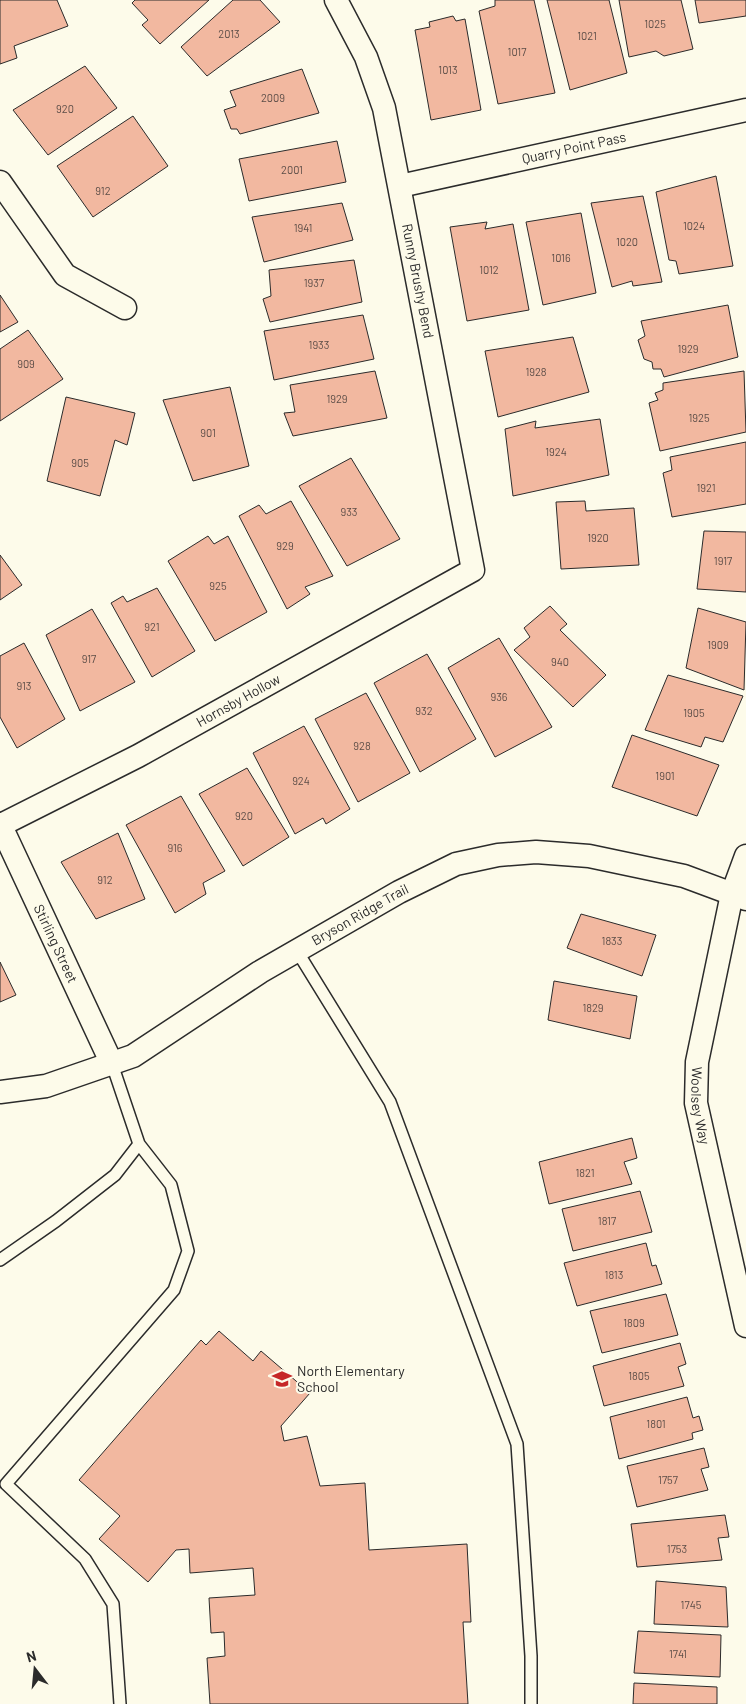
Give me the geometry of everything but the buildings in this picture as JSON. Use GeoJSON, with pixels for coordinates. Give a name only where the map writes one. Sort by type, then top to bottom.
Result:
{"type":"FeatureCollection","features":[{"type":"Feature","properties":{"kind":"street","name":"Runny Brushy Bend"},"geometry":{"type":"LineString","coordinates":[[336,0],[366,57],[384,108],[473,570]]}},
{"type":"Feature","properties":{"kind":"street","name":"Quarry Point Pass"},"geometry":{"type":"LineString","coordinates":[[400,186],[746,110]]}},
{"type":"Feature","properties":{"kind":"street"},"geometry":{"type":"LineString","coordinates":[[0,182],[64,276],[125,308]]}},
{"type":"Feature","properties":{"kind":"street","name":"Hornsby Hollow"},"geometry":{"type":"LineString","coordinates":[[0,825],[138,756],[473,570]]}},
{"type":"Feature","properties":{"kind":"street","name":"Stirling Street"},"geometry":{"type":"LineString","coordinates":[[0,825],[112,1064]]}},
{"type":"Feature","properties":{"kind":"street","name":"Bryson Ridge Trail"},"geometry":{"type":"LineString","coordinates":[[0,1092],[46,1086],[133,1056],[260,972],[399,892],[456,864],[498,854],[536,852],[589,856],[684,876],[739,896]]}},
{"type":"Feature","properties":{"kind":"street","name":"Woolsey Way"},"geometry":{"type":"LineString","coordinates":[[746,856],[739,896],[697,1062],[696,1103],[746,1326]]}},
{"type":"Feature","properties":{"kind":"lane"},"geometry":{"type":"LineString","coordinates":[[297,951],[390,1102],[517,1444],[531,1656],[530,1704]]}},
{"type":"Feature","properties":{"kind":"lane"},"geometry":{"type":"LineString","coordinates":[[112,1064],[139,1144],[171,1185],[188,1251],[174,1290],[3,1486],[85,1559],[113,1604],[120,1704]]}},
{"type":"Feature","properties":{"kind":"lane"},"geometry":{"type":"LineString","coordinates":[[0,1260],[56,1221],[115,1175],[139,1144]]}},
{"type":"Feature","properties":{"kind":"place","name":"North Elementary School"},"geometry":{"type":"Point","coordinates":[282,1379]}}]}
